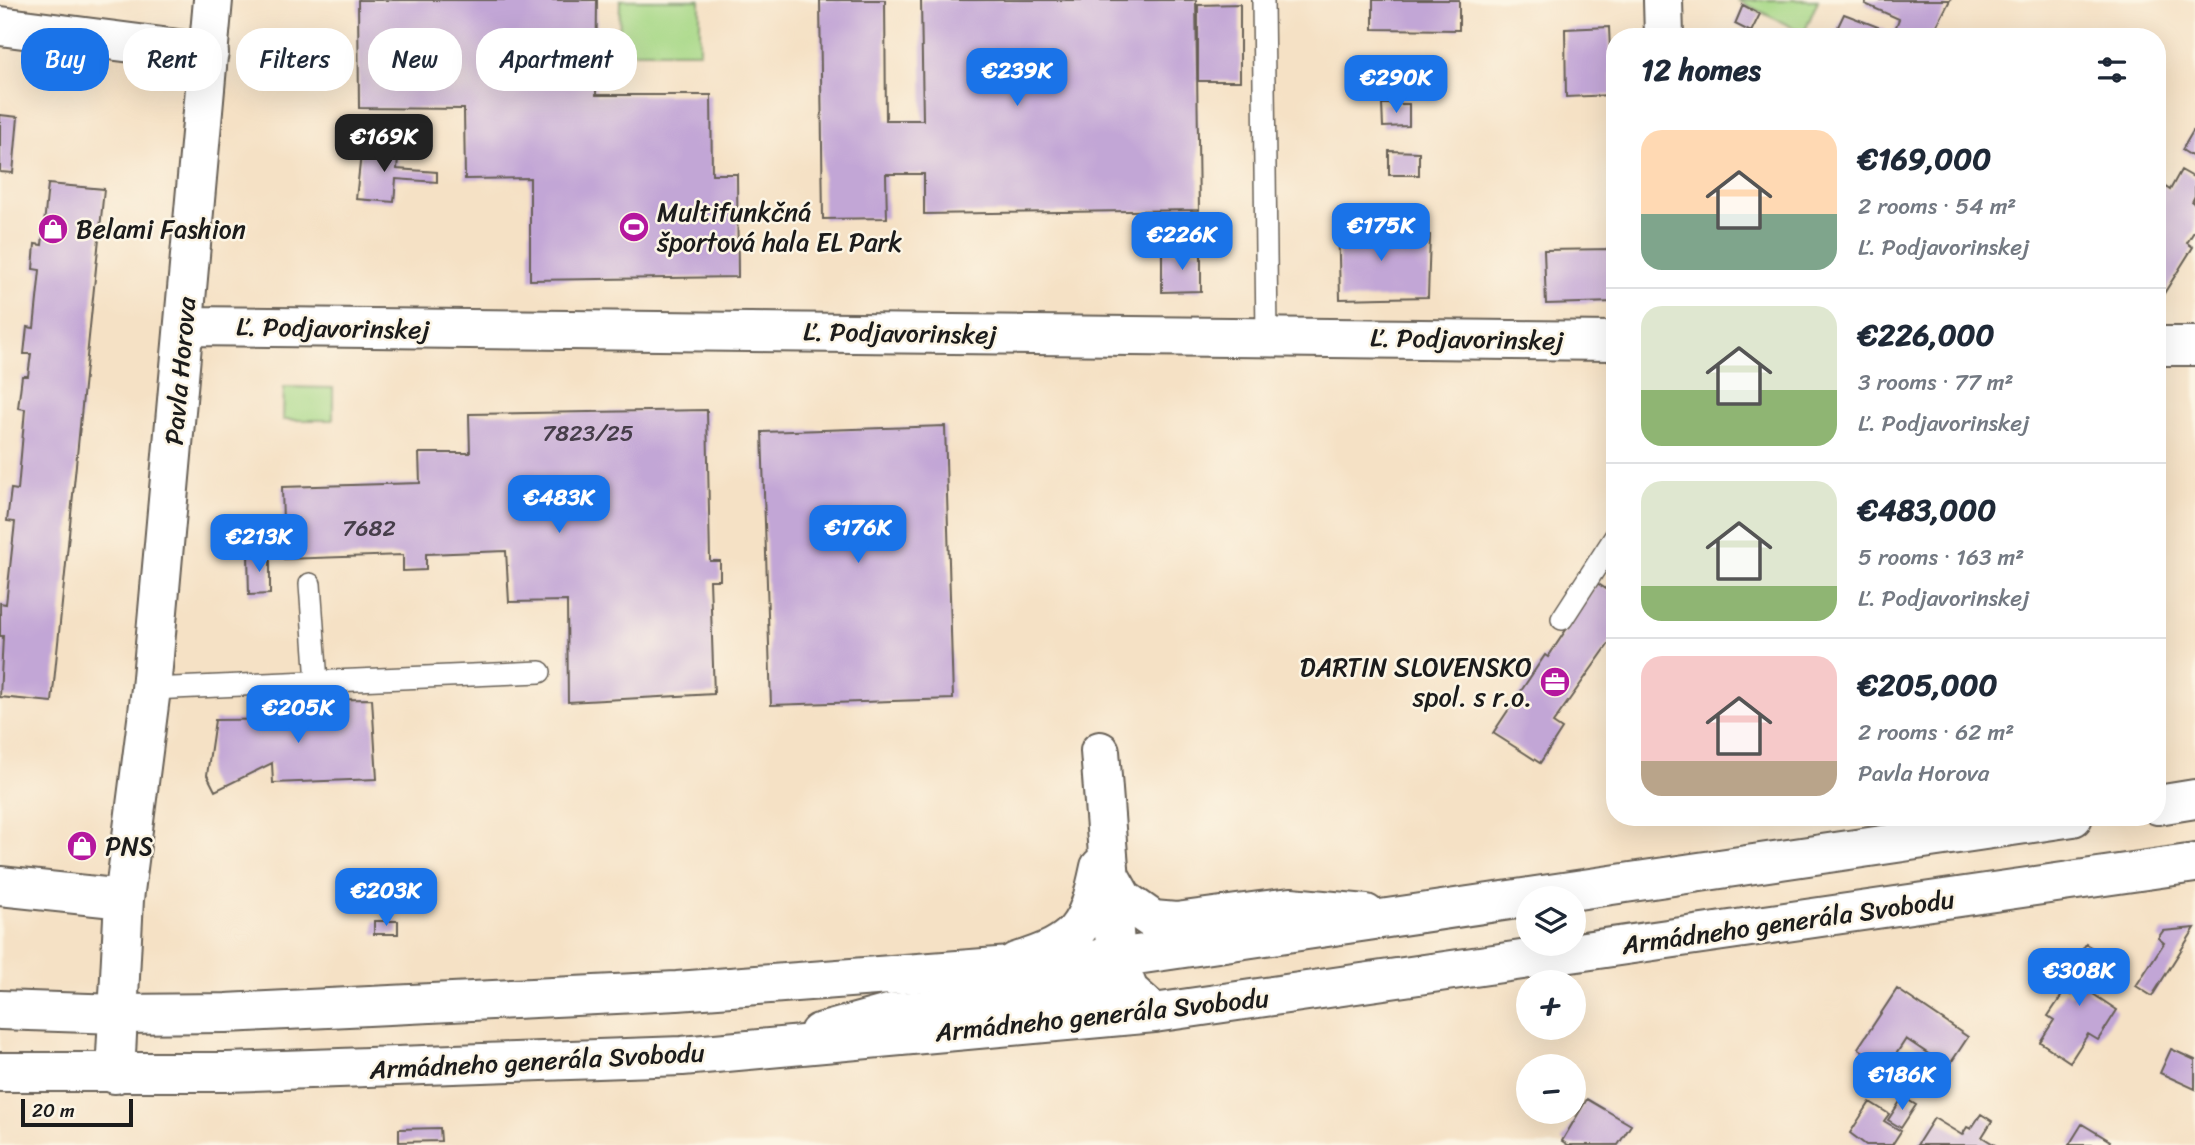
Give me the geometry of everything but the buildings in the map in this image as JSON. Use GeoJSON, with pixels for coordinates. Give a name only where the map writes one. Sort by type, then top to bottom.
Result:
{"type":"FeatureCollection","features":[{"type":"Feature","properties":{"kind":"street","name":"Pavla Horova"},"geometry":{"type":"LineString","coordinates":[[211,28],[213,0]]}},
{"type":"Feature","properties":{"kind":"street"},"geometry":{"type":"LineString","coordinates":[[1663,0],[1664,28]]}},
{"type":"Feature","properties":{"kind":"street"},"geometry":{"type":"LineString","coordinates":[[0,26],[123,42]]}},
{"type":"Feature","properties":{"kind":"street","name":"Pavla Horova"},"geometry":{"type":"LineString","coordinates":[[115,1074],[124,899],[151,689],[206,91]]}},
{"type":"Feature","properties":{"kind":"street","name":"Ľ. Podjavorinskej"},"geometry":{"type":"LineString","coordinates":[[185,326],[1606,341]]}},
{"type":"Feature","properties":{"kind":"street"},"geometry":{"type":"LineString","coordinates":[[2166,346],[2195,346]]}},
{"type":"Feature","properties":{"kind":"street"},"geometry":{"type":"LineString","coordinates":[[1100,751],[1116,958],[1129,991],[1154,1013]]}},
{"type":"Feature","properties":{"kind":"street"},"geometry":{"type":"LineString","coordinates":[[2166,804],[2195,799]]}},
{"type":"Feature","properties":{"kind":"street"},"geometry":{"type":"LineString","coordinates":[[0,1010],[118,1014],[226,1013],[677,991],[1116,958],[2011,826]]}},
{"type":"Feature","properties":{"kind":"street"},"geometry":{"type":"LineString","coordinates":[[1003,966],[1051,951],[1078,932],[1094,899],[1107,834]]}},
{"type":"Feature","properties":{"kind":"street","name":"Armádneho generála Svobodu"},"geometry":{"type":"LineString","coordinates":[[0,1072],[115,1074],[420,1067],[682,1056],[1154,1013],[2195,863]]}},
{"type":"Feature","properties":{"kind":"street"},"geometry":{"type":"LineString","coordinates":[[1110,876],[1123,899],[1153,919],[1176,922],[1292,907],[1396,916]]}},
{"type":"Feature","properties":{"kind":"street"},"geometry":{"type":"LineString","coordinates":[[0,886],[124,899]]}},
{"type":"Feature","properties":{"kind":"street"},"geometry":{"type":"LineString","coordinates":[[763,1049],[892,1013],[1079,995],[1097,990],[1108,977],[1116,958]]}},
{"type":"Feature","properties":{"kind":"lane"},"geometry":{"type":"LineString","coordinates":[[1263,0],[1266,337]]}},
{"type":"Feature","properties":{"kind":"lane"},"geometry":{"type":"LineString","coordinates":[[1562,619],[1606,551]]}},
{"type":"Feature","properties":{"kind":"lane"},"geometry":{"type":"LineString","coordinates":[[310,584],[317,682]]}},
{"type":"Feature","properties":{"kind":"lane"},"geometry":{"type":"LineString","coordinates":[[151,689],[540,672]]}},
{"type":"Feature","properties":{"kind":"green space"},"geometry":{"type":"Polygon","coordinates":[[[620,0],[700,0],[700,52],[637,52],[637,28],[619,28],[620,0]]]}},
{"type":"Feature","properties":{"kind":"green space"},"geometry":{"type":"Polygon","coordinates":[[[1737,0],[1818,0],[1806,28],[1794,28],[1737,0]]]}},
{"type":"Feature","properties":{"kind":"green space"},"geometry":{"type":"Polygon","coordinates":[[[284,387],[333,388],[333,420],[283,420],[284,387]]]}},
{"type":"Feature","properties":{"kind":"place","name":"Multifunkčná športová hala EL Park"},"geometry":{"type":"Point","coordinates":[634,227]}},
{"type":"Feature","properties":{"kind":"place","name":"Belami Fashion"},"geometry":{"type":"Point","coordinates":[53,229]}},
{"type":"Feature","properties":{"kind":"place","name":"DARTIN SLOVENSKO spol. s r.o."},"geometry":{"type":"Point","coordinates":[1555,682]}},
{"type":"Feature","properties":{"kind":"place","name":"PNS"},"geometry":{"type":"Point","coordinates":[82,846]}}]}
